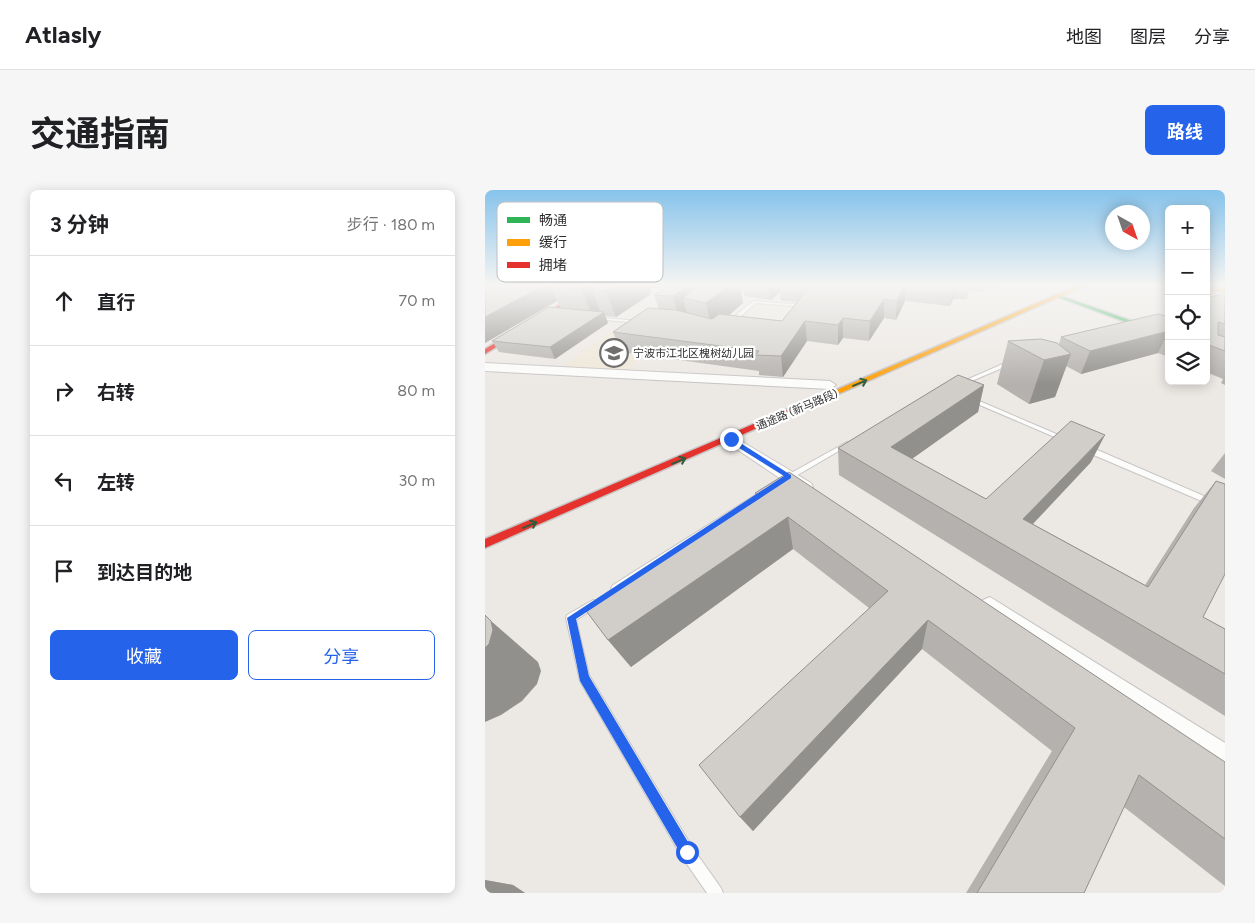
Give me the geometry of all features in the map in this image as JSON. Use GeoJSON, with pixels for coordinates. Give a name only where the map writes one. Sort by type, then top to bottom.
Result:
{"type":"FeatureCollection","features":[{"type":"Feature","properties":{"kind":"main road"},"geometry":{"type":"LineString","coordinates":[[485,352],[539,319]]}},
{"type":"Feature","properties":{"kind":"main road","name":"通途路 (新马路段)"},"geometry":{"type":"LineString","coordinates":[[630,468],[988,319]]}},
{"type":"Feature","properties":{"kind":"main road","name":"通途路 (新马路段)"},"geometry":{"type":"LineString","coordinates":[[485,544],[731,439],[999,319]]}},
{"type":"Feature","properties":{"kind":"main road"},"geometry":{"type":"LineString","coordinates":[[1128,319],[1165,334]]}},
{"type":"Feature","properties":{"kind":"street"},"geometry":{"type":"LineString","coordinates":[[485,367],[830,385]]}},
{"type":"Feature","properties":{"kind":"street"},"geometry":{"type":"LineString","coordinates":[[731,439],[781,482],[823,498]]}},
{"type":"Feature","properties":{"kind":"street"},"geometry":{"type":"LineString","coordinates":[[973,596],[1225,758]]}},
{"type":"Feature","properties":{"kind":"lane"},"geometry":{"type":"LineString","coordinates":[[602,319],[636,322],[644,320]]}},
{"type":"Feature","properties":{"kind":"lane"},"geometry":{"type":"LineString","coordinates":[[723,329],[735,319]]}},
{"type":"Feature","properties":{"kind":"lane"},"geometry":{"type":"LineString","coordinates":[[948,390],[1024,357]]}},
{"type":"Feature","properties":{"kind":"lane"},"geometry":{"type":"LineString","coordinates":[[966,397],[1225,508]]}},
{"type":"Feature","properties":{"kind":"lane"},"geometry":{"type":"LineString","coordinates":[[716,893],[687,852],[584,677],[571,618],[781,482],[855,440]]}},
{"type":"Feature","properties":{"kind":"shaded area","name":"宁波市江北区槐树幼儿园"},"geometry":{"type":"Polygon","coordinates":[[[612,331],[667,339],[622,373],[560,368],[612,331]]]}},
{"type":"Feature","properties":{"kind":"building"},"geometry":{"type":"Polygon","coordinates":[[[529,319],[593,319],[550,347],[492,341],[529,319]]]}},
{"type":"Feature","properties":{"kind":"building"},"geometry":{"type":"Polygon","coordinates":[[[632,319],[762,319],[782,321],[784,319],[842,319],[838,325],[805,321],[781,356],[756,355],[759,351],[613,332],[632,319]]]}},
{"type":"Feature","properties":{"kind":"building"},"geometry":{"type":"Polygon","coordinates":[[[850,319],[871,319],[870,321],[850,319]]]}},
{"type":"Feature","properties":{"kind":"building"},"geometry":{"type":"Polygon","coordinates":[[[1138,319],[1165,319],[1165,332],[1090,351],[1061,337],[1138,319]]]}},
{"type":"Feature","properties":{"kind":"building"},"geometry":{"type":"Polygon","coordinates":[[[1210,319],[1225,319],[1225,324],[1218,322],[1218,335],[1225,337],[1225,351],[1210,345],[1210,319]]]}},
{"type":"Feature","properties":{"kind":"building"},"geometry":{"type":"Polygon","coordinates":[[[1041,339],[1057,343],[1071,354],[1044,360],[1008,341],[1041,339]]]}},
{"type":"Feature","properties":{"kind":"building"},"geometry":{"type":"Polygon","coordinates":[[[958,375],[984,385],[891,447],[986,499],[1071,421],[1105,435],[1023,519],[1148,587],[1216,481],[1225,484],[1225,574],[1203,617],[1225,629],[1225,674],[838,448],[958,375]]]}},
{"type":"Feature","properties":{"kind":"building"},"geometry":{"type":"Polygon","coordinates":[[[789,472],[1225,762],[1225,839],[1139,775],[1084,893],[977,893],[1075,728],[928,620],[740,817],[699,765],[888,591],[788,517],[608,640],[584,608],[761,497],[755,493],[789,472]]]}},
{"type":"Feature","properties":{"kind":"building"},"geometry":{"type":"Polygon","coordinates":[[[485,615],[491,621],[493,630],[489,644],[485,648],[485,615]]]}},
{"type":"Feature","properties":{"kind":"traffic: fast"},"geometry":{"type":"LineString","coordinates":[[1122,319],[1165,335]]}},
{"type":"Feature","properties":{"kind":"traffic: slow"},"geometry":{"type":"LineString","coordinates":[[801,407],[1005,319]]}},
{"type":"Feature","properties":{"kind":"traffic: jam"},"geometry":{"type":"LineString","coordinates":[[485,352],[540,319]]}},
{"type":"Feature","properties":{"kind":"traffic: jam"},"geometry":{"type":"LineString","coordinates":[[485,544],[801,407]]}},
{"type":"Feature","properties":{"kind":"place","name":"宁波市江北区槐树幼儿园"},"geometry":{"type":"Point","coordinates":[614,353]}},
{"type":"Feature","properties":{"kind":"route"},"geometry":{"type":"LineString","coordinates":[[687,852],[584,677],[571,618],[789,476],[731,439]]}}]}
